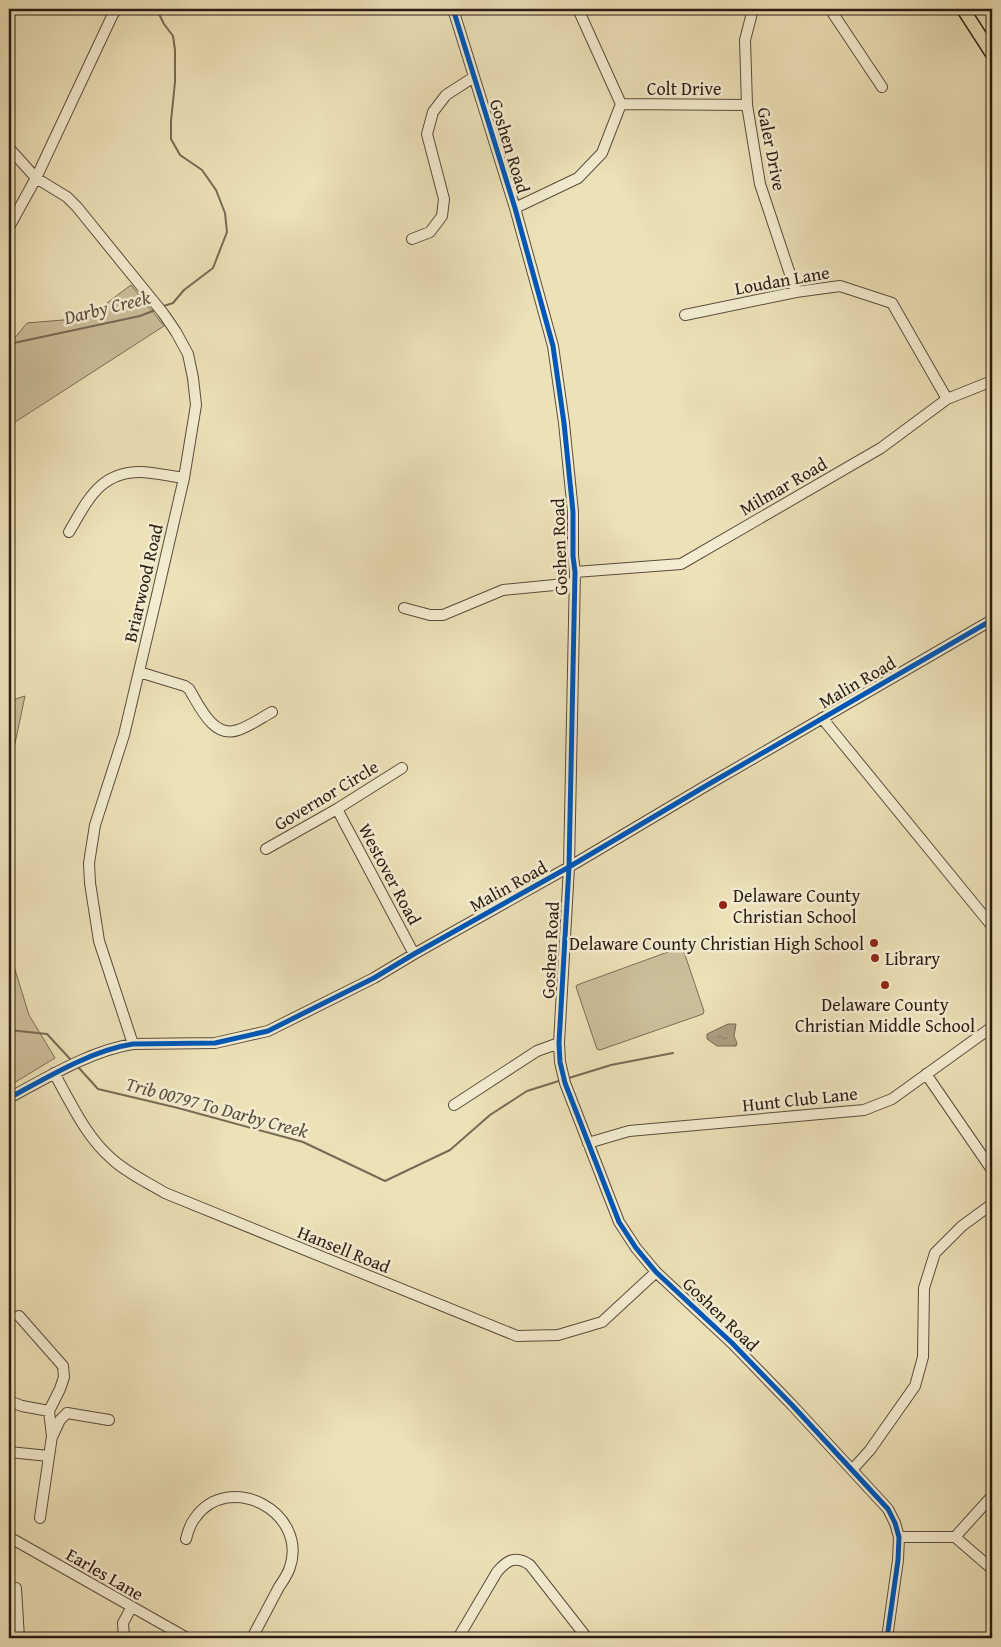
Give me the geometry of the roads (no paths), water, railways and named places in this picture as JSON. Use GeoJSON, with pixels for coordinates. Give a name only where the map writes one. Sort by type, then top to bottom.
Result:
{"type":"FeatureCollection","features":[{"type":"Feature","properties":{"kind":"main road"},"geometry":{"type":"LineString","coordinates":[[963,9],[992,54]]}},
{"type":"Feature","properties":{"kind":"street"},"geometry":{"type":"LineString","coordinates":[[9,227],[36,178],[113,14],[118,9]]}},
{"type":"Feature","properties":{"kind":"street","name":"Goshen Road"},"geometry":{"type":"LineString","coordinates":[[453,9],[515,208],[553,346],[565,432],[573,512],[575,583],[569,868],[559,1043],[564,1081],[619,1222],[636,1248],[656,1272],[732,1343],[792,1404],[888,1509],[899,1537],[898,1560],[887,1638]]}},
{"type":"Feature","properties":{"kind":"street"},"geometry":{"type":"LineString","coordinates":[[515,208],[578,178],[602,153],[621,104],[578,9]]}},
{"type":"Feature","properties":{"kind":"street","name":"Galer Drive"},"geometry":{"type":"LineString","coordinates":[[753,9],[744,40],[747,105],[760,184],[796,292]]}},
{"type":"Feature","properties":{"kind":"street"},"geometry":{"type":"LineString","coordinates":[[830,9],[882,86]]}},
{"type":"Feature","properties":{"kind":"street"},"geometry":{"type":"LineString","coordinates":[[412,239],[430,232],[442,216],[444,199],[427,134],[433,112],[446,95],[474,77]]}},
{"type":"Feature","properties":{"kind":"street","name":"Colt Drive"},"geometry":{"type":"LineString","coordinates":[[621,104],[747,105]]}},
{"type":"Feature","properties":{"kind":"street","name":"Briarwood Road"},"geometry":{"type":"LineString","coordinates":[[9,148],[36,178],[67,197],[77,207],[151,297],[188,354],[193,378],[196,405],[184,478],[124,735],[95,825],[89,863],[95,922],[99,941],[133,1044]]}},
{"type":"Feature","properties":{"kind":"street","name":"Loudan Lane"},"geometry":{"type":"LineString","coordinates":[[685,315],[796,292],[840,286],[892,303],[948,399]]}},
{"type":"Feature","properties":{"kind":"street","name":"Milmar Road"},"geometry":{"type":"LineString","coordinates":[[575,572],[680,564],[881,448],[948,399],[992,381]]}},
{"type":"Feature","properties":{"kind":"street"},"geometry":{"type":"LineString","coordinates":[[70,532],[99,487],[111,477],[127,472],[144,472],[184,478]]}},
{"type":"Feature","properties":{"kind":"street"},"geometry":{"type":"LineString","coordinates":[[404,608],[430,615],[443,615],[503,590],[575,583]]}},
{"type":"Feature","properties":{"kind":"street","name":"Malin Road"},"geometry":{"type":"LineString","coordinates":[[9,1098],[54,1073],[120,1046],[133,1044],[215,1043],[268,1031],[374,978],[569,868],[992,620]]}},
{"type":"Feature","properties":{"kind":"street"},"geometry":{"type":"LineString","coordinates":[[139,672],[185,686],[212,723],[226,731],[238,730],[272,712]]}},
{"type":"Feature","properties":{"kind":"street"},"geometry":{"type":"LineString","coordinates":[[822,718],[992,926]]}},
{"type":"Feature","properties":{"kind":"street","name":"Governor Circle"},"geometry":{"type":"LineString","coordinates":[[266,849],[337,809],[402,768]]}},
{"type":"Feature","properties":{"kind":"street","name":"Westover Road"},"geometry":{"type":"LineString","coordinates":[[337,809],[414,954]]}},
{"type":"Feature","properties":{"kind":"street","name":"Hunt Club Lane"},"geometry":{"type":"LineString","coordinates":[[588,1143],[629,1131],[864,1110],[892,1099],[992,1027]]}},
{"type":"Feature","properties":{"kind":"street"},"geometry":{"type":"LineString","coordinates":[[454,1105],[537,1051],[559,1043]]}},
{"type":"Feature","properties":{"kind":"street","name":"Hansell Road"},"geometry":{"type":"LineString","coordinates":[[54,1073],[89,1133],[105,1152],[124,1168],[164,1193],[517,1336],[558,1335],[602,1322],[656,1272]]}},
{"type":"Feature","properties":{"kind":"street"},"geometry":{"type":"LineString","coordinates":[[926,1074],[992,1170]]}},
{"type":"Feature","properties":{"kind":"street"},"geometry":{"type":"LineString","coordinates":[[852,1470],[870,1450],[915,1386],[923,1357],[924,1288],[935,1253],[962,1226],[992,1204]]}},
{"type":"Feature","properties":{"kind":"street"},"geometry":{"type":"LineString","coordinates":[[19,1316],[63,1366],[64,1377],[49,1411],[52,1436],[40,1518]]}},
{"type":"Feature","properties":{"kind":"street"},"geometry":{"type":"LineString","coordinates":[[9,1401],[22,1406],[49,1411]]}},
{"type":"Feature","properties":{"kind":"street"},"geometry":{"type":"LineString","coordinates":[[52,1436],[60,1420],[67,1413],[108,1420]]}},
{"type":"Feature","properties":{"kind":"street"},"geometry":{"type":"LineString","coordinates":[[9,1452],[50,1456]]}},
{"type":"Feature","properties":{"kind":"street"},"geometry":{"type":"LineString","coordinates":[[186,1539],[191,1524],[202,1509],[211,1503],[229,1497],[238,1496],[256,1500],[273,1510],[284,1523],[292,1547],[290,1566],[252,1638]]}},
{"type":"Feature","properties":{"kind":"street"},"geometry":{"type":"LineString","coordinates":[[955,1538],[992,1496]]}},
{"type":"Feature","properties":{"kind":"street","name":"Earles Lane"},"geometry":{"type":"LineString","coordinates":[[9,1537],[131,1608],[187,1638]]}},
{"type":"Feature","properties":{"kind":"street"},"geometry":{"type":"LineString","coordinates":[[899,1537],[955,1538],[992,1569]]}},
{"type":"Feature","properties":{"kind":"street"},"geometry":{"type":"LineString","coordinates":[[458,1638],[497,1572],[503,1565],[516,1559],[530,1565],[587,1638]]}},
{"type":"Feature","properties":{"kind":"street"},"geometry":{"type":"LineString","coordinates":[[16,1588],[19,1638]]}},
{"type":"Feature","properties":{"kind":"street"},"geometry":{"type":"LineString","coordinates":[[124,1638],[123,1623],[131,1608]]}},
{"type":"Feature","properties":{"kind":"water"},"geometry":{"type":"Polygon","coordinates":[[[728,1024],[736,1024],[734,1036],[737,1043],[736,1046],[717,1046],[707,1039],[707,1034],[728,1024]]]}},
{"type":"Feature","properties":{"kind":"waterway","name":"Darby Creek"},"geometry":{"type":"LineString","coordinates":[[159,9],[158,12],[164,24],[173,36],[175,50],[171,139],[180,155],[202,170],[216,190],[225,213],[227,232],[213,268],[184,290],[173,303],[164,306]]}},
{"type":"Feature","properties":{"kind":"waterway","name":"Darby Creek"},"geometry":{"type":"LineString","coordinates":[[9,344],[140,316],[155,310]]}},
{"type":"Feature","properties":{"kind":"waterway","name":"Trib 00797 To Darby Creek"},"geometry":{"type":"LineString","coordinates":[[9,1030],[47,1034],[71,1060]]}},
{"type":"Feature","properties":{"kind":"waterway","name":"Trib 00797 To Darby Creek"},"geometry":{"type":"LineString","coordinates":[[569,1078],[611,1065],[673,1053]]}},
{"type":"Feature","properties":{"kind":"waterway","name":"Trib 00797 To Darby Creek"},"geometry":{"type":"LineString","coordinates":[[78,1067],[98,1089],[178,1108],[303,1142],[385,1181],[450,1150],[490,1115],[527,1091],[562,1080]]}},
{"type":"Feature","properties":{"kind":"place","name":"Delaware County Christian School"},"geometry":{"type":"Point","coordinates":[723,905]}},
{"type":"Feature","properties":{"kind":"place","name":"Delaware County Christian High School"},"geometry":{"type":"Point","coordinates":[874,943]}},
{"type":"Feature","properties":{"kind":"place","name":"Library"},"geometry":{"type":"Point","coordinates":[875,958]}},
{"type":"Feature","properties":{"kind":"place","name":"Delaware County Christian Middle School"},"geometry":{"type":"Point","coordinates":[885,985]}}]}
